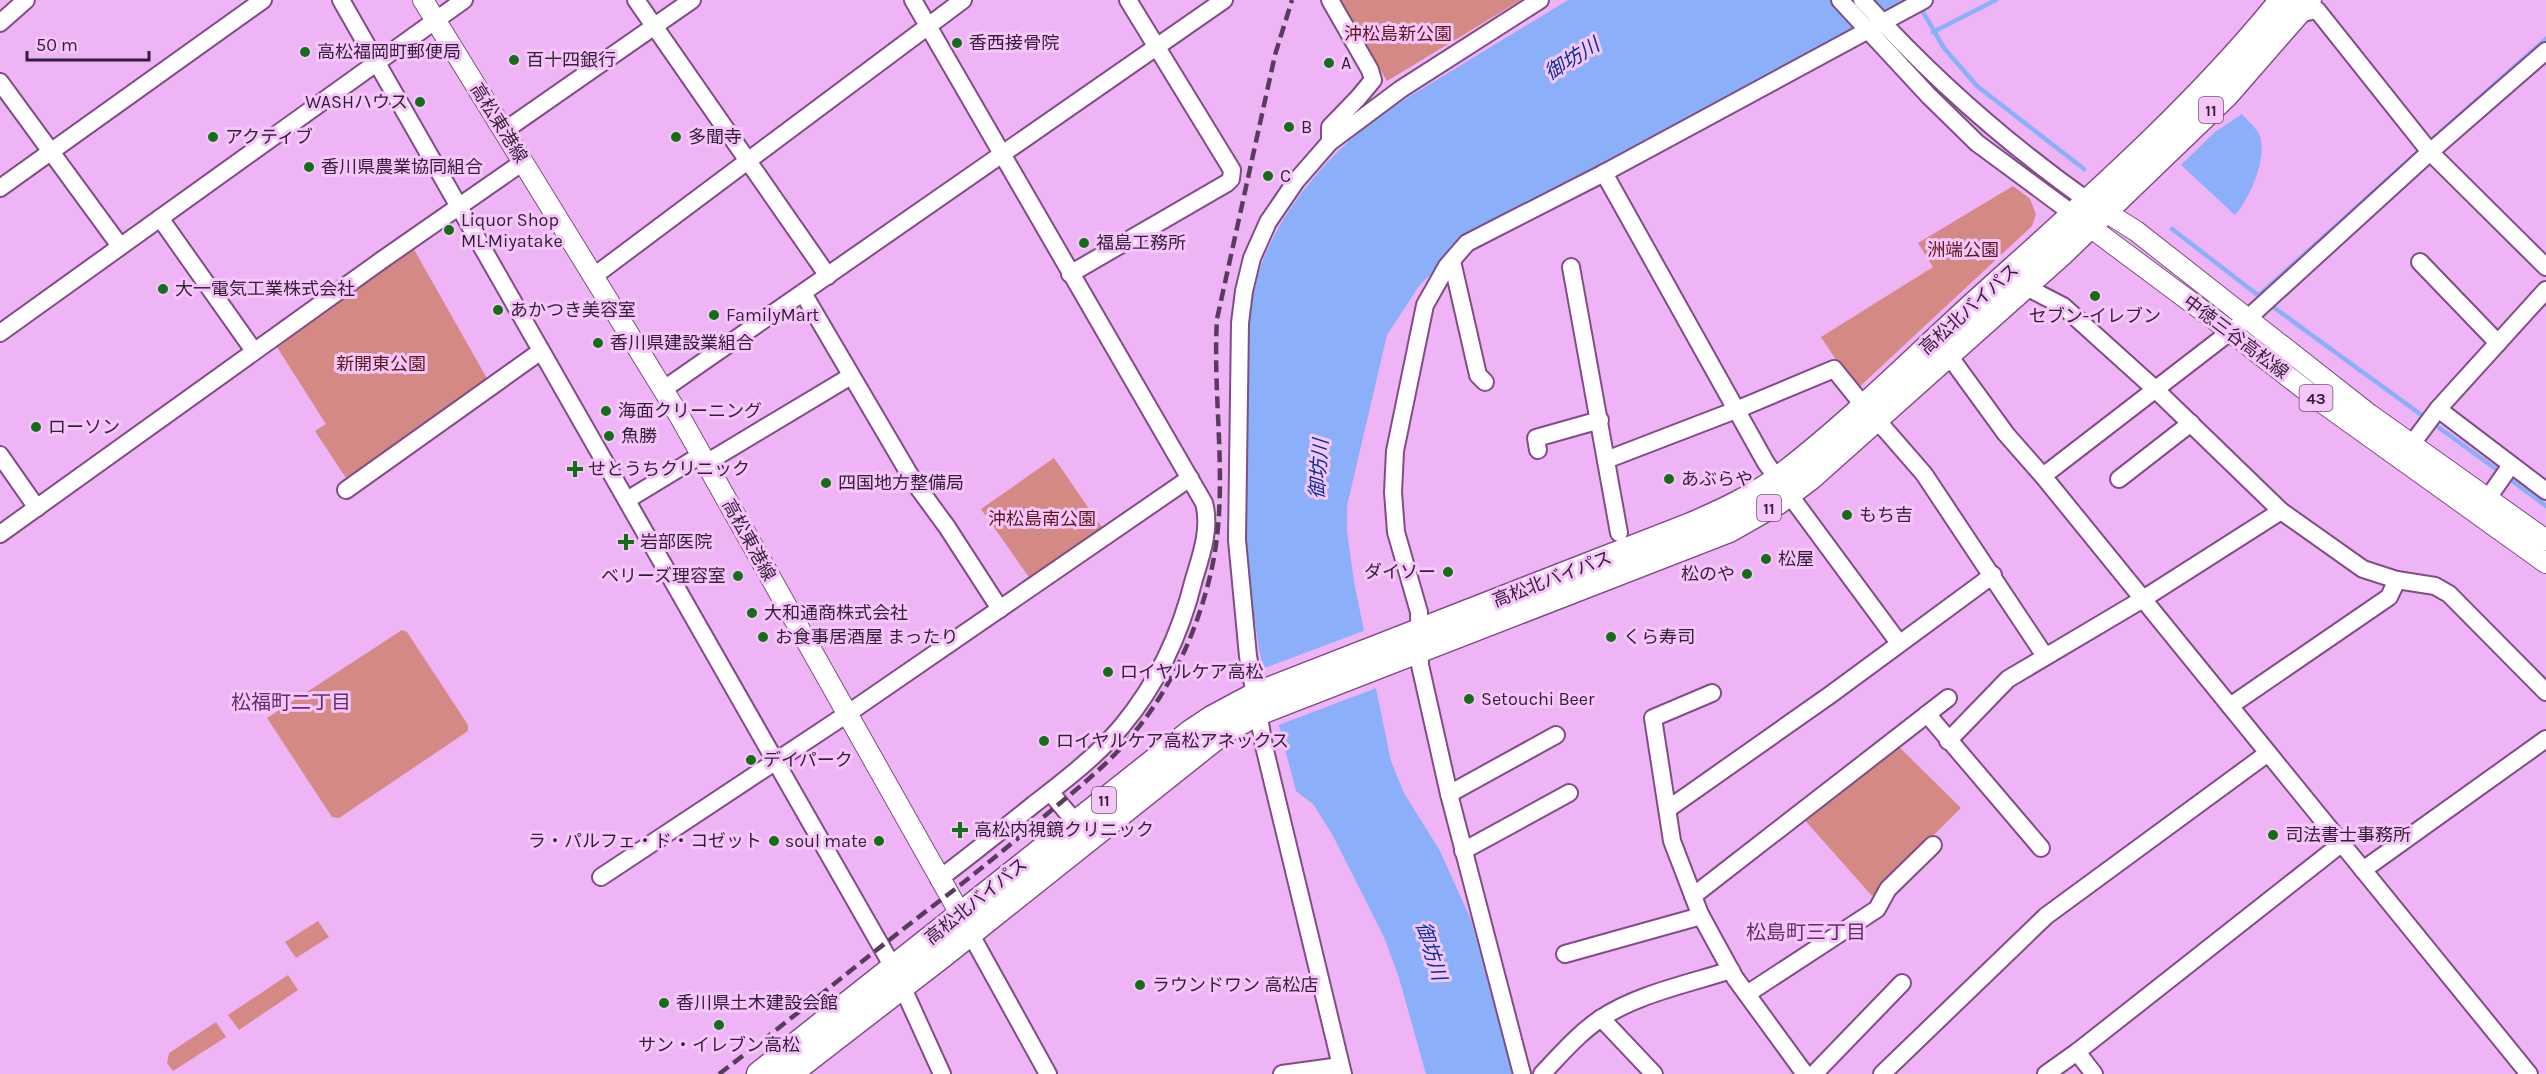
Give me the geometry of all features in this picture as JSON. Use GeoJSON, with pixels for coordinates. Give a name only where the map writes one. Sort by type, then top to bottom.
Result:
{"type":"FeatureCollection","features":[{"type":"Feature","properties":{"kind":"highway","name":"高松北バイパス"},"geometry":{"type":"LineString","coordinates":[[1942,347],[2027,284],[2212,80],[2296,5]]}},
{"type":"Feature","properties":{"kind":"highway","name":"高松北バイパス"},"geometry":{"type":"LineString","coordinates":[[789,1074],[898,977],[1082,830],[1191,732],[1212,718],[1263,702],[1419,640],[1729,530],[1870,412],[2089,213]]}},
{"type":"Feature","properties":{"kind":"highway","name":"高松北バイパス"},"geometry":{"type":"LineString","coordinates":[[759,1074],[898,977]]}},
{"type":"Feature","properties":{"kind":"main road","name":"高松東港線"},"geometry":{"type":"LineString","coordinates":[[423,0],[664,389],[965,924]]}},
{"type":"Feature","properties":{"kind":"main road","name":"中徳三谷高松線"},"geometry":{"type":"LineString","coordinates":[[2089,213],[2136,231],[2254,313],[2287,352],[2417,437],[2493,491],[2546,540]]}},
{"type":"Feature","properties":{"kind":"main road","name":"中徳三谷高松線"},"geometry":{"type":"LineString","coordinates":[[2089,213],[2231,332],[2385,449],[2546,563]]}},
{"type":"Feature","properties":{"kind":"street"},"geometry":{"type":"LineString","coordinates":[[0,23],[26,0]]}},
{"type":"Feature","properties":{"kind":"street"},"geometry":{"type":"LineString","coordinates":[[0,188],[263,0]]}},
{"type":"Feature","properties":{"kind":"street"},"geometry":{"type":"LineString","coordinates":[[341,0],[898,977],[942,1074]]}},
{"type":"Feature","properties":{"kind":"street"},"geometry":{"type":"LineString","coordinates":[[0,333],[465,0]]}},
{"type":"Feature","properties":{"kind":"street"},"geometry":{"type":"LineString","coordinates":[[636,0],[828,276]]}},
{"type":"Feature","properties":{"kind":"street"},"geometry":{"type":"LineString","coordinates":[[504,131],[692,0]]}},
{"type":"Feature","properties":{"kind":"street"},"geometry":{"type":"LineString","coordinates":[[913,0],[1190,478],[1206,510],[1204,539],[1191,592],[1174,640],[1150,687],[1121,727],[1104,745],[1050,792],[939,879]]}},
{"type":"Feature","properties":{"kind":"street"},"geometry":{"type":"LineString","coordinates":[[594,276],[963,0]]}},
{"type":"Feature","properties":{"kind":"street"},"geometry":{"type":"LineString","coordinates":[[1071,274],[1232,179],[1232,170],[1128,0]]}},
{"type":"Feature","properties":{"kind":"street"},"geometry":{"type":"LineString","coordinates":[[664,389],[1224,0]]}},
{"type":"Feature","properties":{"kind":"street"},"geometry":{"type":"LineString","coordinates":[[1330,0],[1370,70],[1372,80],[1365,92],[1330,127],[1330,142]]}},
{"type":"Feature","properties":{"kind":"street"},"geometry":{"type":"LineString","coordinates":[[1282,1074],[1342,1070],[1263,702],[1248,656],[1237,540],[1240,323],[1244,291],[1252,258],[1268,222],[1296,182],[1330,142],[1401,88],[1540,0]]}},
{"type":"Feature","properties":{"kind":"street"},"geometry":{"type":"LineString","coordinates":[[1840,0],[1874,26],[2089,213]]}},
{"type":"Feature","properties":{"kind":"street"},"geometry":{"type":"LineString","coordinates":[[1862,0],[1874,26]]}},
{"type":"Feature","properties":{"kind":"street"},"geometry":{"type":"LineString","coordinates":[[1522,1074],[1449,794],[1419,640],[1419,612],[1396,532],[1393,492],[1395,451],[1425,305],[1452,261],[1467,243],[1604,173],[1924,0]]}},
{"type":"Feature","properties":{"kind":"street"},"geometry":{"type":"LineString","coordinates":[[2296,5],[2317,10],[2425,145],[2546,267]]}},
{"type":"Feature","properties":{"kind":"street"},"geometry":{"type":"LineString","coordinates":[[2043,476],[2254,313],[2425,145],[2546,51]]}},
{"type":"Feature","properties":{"kind":"street"},"geometry":{"type":"LineString","coordinates":[[0,82],[120,246]]}},
{"type":"Feature","properties":{"kind":"street"},"geometry":{"type":"LineString","coordinates":[[0,534],[254,351],[523,162]]}},
{"type":"Feature","properties":{"kind":"street"},"geometry":{"type":"LineString","coordinates":[[1604,173],[1766,463],[1899,643]]}},
{"type":"Feature","properties":{"kind":"street"},"geometry":{"type":"LineString","coordinates":[[160,218],[254,351]]}},
{"type":"Feature","properties":{"kind":"street"},"geometry":{"type":"LineString","coordinates":[[1452,261],[1478,375],[1485,382]]}},
{"type":"Feature","properties":{"kind":"street"},"geometry":{"type":"LineString","coordinates":[[2420,262],[2498,343]]}},
{"type":"Feature","properties":{"kind":"street"},"geometry":{"type":"LineString","coordinates":[[1570,267],[1619,533]]}},
{"type":"Feature","properties":{"kind":"street"},"geometry":{"type":"LineString","coordinates":[[2027,284],[2034,291],[2063,306],[2155,389],[2282,511],[2363,569],[2397,580],[2435,586],[2449,594],[2546,692]]}},
{"type":"Feature","properties":{"kind":"street"},"geometry":{"type":"LineString","coordinates":[[2417,437],[2438,409],[2546,290]]}},
{"type":"Feature","properties":{"kind":"street"},"geometry":{"type":"LineString","coordinates":[[803,293],[914,482],[947,527],[1000,609]]}},
{"type":"Feature","properties":{"kind":"street"},"geometry":{"type":"LineString","coordinates":[[1942,347],[2006,434],[2043,476],[2529,1074]]}},
{"type":"Feature","properties":{"kind":"street"},"geometry":{"type":"LineString","coordinates":[[346,490],[541,351]]}},
{"type":"Feature","properties":{"kind":"street"},"geometry":{"type":"LineString","coordinates":[[1606,460],[1834,369],[1924,474],[2046,656]]}},
{"type":"Feature","properties":{"kind":"street"},"geometry":{"type":"LineString","coordinates":[[627,500],[852,376]]}},
{"type":"Feature","properties":{"kind":"street"},"geometry":{"type":"LineString","coordinates":[[2438,409],[2546,491]]}},
{"type":"Feature","properties":{"kind":"street"},"geometry":{"type":"LineString","coordinates":[[1538,450],[1536,438],[1600,420]]}},
{"type":"Feature","properties":{"kind":"street"},"geometry":{"type":"LineString","coordinates":[[2123,470],[2190,423]]}},
{"type":"Feature","properties":{"kind":"street"},"geometry":{"type":"LineString","coordinates":[[0,455],[37,508]]}},
{"type":"Feature","properties":{"kind":"street"},"geometry":{"type":"LineString","coordinates":[[2493,491],[2511,465]]}},
{"type":"Feature","properties":{"kind":"street"},"geometry":{"type":"LineString","coordinates":[[601,877],[847,714],[1190,478]]}},
{"type":"Feature","properties":{"kind":"street"},"geometry":{"type":"LineString","coordinates":[[1948,741],[2008,679],[2143,599],[2282,511]]}},
{"type":"Feature","properties":{"kind":"street"},"geometry":{"type":"LineString","coordinates":[[1668,809],[1993,575]]}},
{"type":"Feature","properties":{"kind":"street"},"geometry":{"type":"LineString","coordinates":[[2230,706],[2389,597],[2397,580]]}},
{"type":"Feature","properties":{"kind":"street"},"geometry":{"type":"LineString","coordinates":[[1712,693],[1653,718],[1672,841],[1701,916],[1731,970],[1805,1074]]}},
{"type":"Feature","properties":{"kind":"street"},"geometry":{"type":"LineString","coordinates":[[1693,896],[1948,698]]}},
{"type":"Feature","properties":{"kind":"street"},"geometry":{"type":"LineString","coordinates":[[1927,714],[2041,848]]}},
{"type":"Feature","properties":{"kind":"street"},"geometry":{"type":"LineString","coordinates":[[1449,794],[1556,735]]}},
{"type":"Feature","properties":{"kind":"street"},"geometry":{"type":"LineString","coordinates":[[2363,870],[2546,739]]}},
{"type":"Feature","properties":{"kind":"street"},"geometry":{"type":"LineString","coordinates":[[1882,1074],[2046,916],[2268,753]]}},
{"type":"Feature","properties":{"kind":"street"},"geometry":{"type":"LineString","coordinates":[[1050,792],[1082,830]]}},
{"type":"Feature","properties":{"kind":"street"},"geometry":{"type":"LineString","coordinates":[[1463,850],[1569,793]]}},
{"type":"Feature","properties":{"kind":"street"},"geometry":{"type":"LineString","coordinates":[[2046,1074],[2341,844]]}},
{"type":"Feature","properties":{"kind":"street"},"geometry":{"type":"LineString","coordinates":[[1747,994],[1877,909],[1888,888],[1933,845]]}},
{"type":"Feature","properties":{"kind":"street"},"geometry":{"type":"LineString","coordinates":[[1565,954],[1701,916]]}},
{"type":"Feature","properties":{"kind":"street"},"geometry":{"type":"LineString","coordinates":[[965,924],[1048,1074]]}},
{"type":"Feature","properties":{"kind":"street"},"geometry":{"type":"LineString","coordinates":[[1542,1074],[1578,1036],[1601,1018],[1637,1000],[1731,970]]}},
{"type":"Feature","properties":{"kind":"street"},"geometry":{"type":"LineString","coordinates":[[1814,1074],[1902,983]]}},
{"type":"Feature","properties":{"kind":"street"},"geometry":{"type":"LineString","coordinates":[[1601,1018],[1654,1074]]}},
{"type":"Feature","properties":{"kind":"street"},"geometry":{"type":"LineString","coordinates":[[2076,1052],[2094,1074]]}},
{"type":"Feature","properties":{"kind":"green space","name":"沖松島新公園"},"geometry":{"type":"Polygon","coordinates":[[[1339,0],[1521,0],[1387,81],[1339,0]]]}},
{"type":"Feature","properties":{"kind":"green space","name":"洲端公園"},"geometry":{"type":"Polygon","coordinates":[[[2013,186],[2030,199],[2036,214],[2032,226],[1856,390],[1821,337],[1933,267],[1918,243],[2013,186]]]}},
{"type":"Feature","properties":{"kind":"green space","name":"新開東公園"},"geometry":{"type":"Polygon","coordinates":[[[412,246],[489,382],[352,479],[346,478],[315,431],[326,424],[275,344],[412,246]]]}},
{"type":"Feature","properties":{"kind":"green space","name":"沖松島南公園"},"geometry":{"type":"Polygon","coordinates":[[[1054,458],[1103,529],[1031,580],[981,509],[1054,458]]]}},
{"type":"Feature","properties":{"kind":"green space"},"geometry":{"type":"Polygon","coordinates":[[[402,630],[407,632],[468,725],[468,731],[339,818],[332,817],[267,718],[402,630]]]}},
{"type":"Feature","properties":{"kind":"green space"},"geometry":{"type":"Polygon","coordinates":[[[1895,743],[1961,808],[1872,896],[1802,817],[1895,743]]]}},
{"type":"Feature","properties":{"kind":"green space"},"geometry":{"type":"Polygon","coordinates":[[[318,921],[329,937],[296,958],[285,942],[318,921]]]}},
{"type":"Feature","properties":{"kind":"green space"},"geometry":{"type":"Polygon","coordinates":[[[288,975],[298,990],[239,1030],[228,1015],[288,975]]]}},
{"type":"Feature","properties":{"kind":"green space"},"geometry":{"type":"Polygon","coordinates":[[[216,1022],[226,1037],[173,1071],[167,1063],[169,1053],[216,1022]]]}},
{"type":"Feature","properties":{"kind":"water","name":"御坊川"},"geometry":{"type":"Polygon","coordinates":[[[1568,0],[1914,0],[1462,242],[1419,286],[1387,335],[1347,506],[1347,531],[1354,582],[1391,761],[1404,793],[1440,851],[1471,920],[1513,1074],[1426,1074],[1399,978],[1384,937],[1332,834],[1313,804],[1296,791],[1259,650],[1245,551],[1248,330],[1253,295],[1266,252],[1292,206],[1326,163],[1384,112],[1568,0]]]}},
{"type":"Feature","properties":{"kind":"water"},"geometry":{"type":"Polygon","coordinates":[[[2242,114],[2258,132],[2262,152],[2252,187],[2235,215],[2181,165],[2215,132],[2242,114]]]}},
{"type":"Feature","properties":{"kind":"pier"},"geometry":{"type":"Polygon","coordinates":[[[1366,630],[1379,687],[1276,726],[1262,669],[1366,630]]]}},
{"type":"Feature","properties":{"kind":"waterway"},"geometry":{"type":"LineString","coordinates":[[1933,32],[1996,0]]}},
{"type":"Feature","properties":{"kind":"waterway"},"geometry":{"type":"LineString","coordinates":[[1919,5],[1944,48],[1977,86],[2084,169]]}},
{"type":"Feature","properties":{"kind":"waterway"},"geometry":{"type":"LineString","coordinates":[[2428,143],[2546,39]]}},
{"type":"Feature","properties":{"kind":"waterway"},"geometry":{"type":"LineString","coordinates":[[2258,296],[2417,153]]}},
{"type":"Feature","properties":{"kind":"waterway"},"geometry":{"type":"LineString","coordinates":[[2172,229],[2263,299]]}},
{"type":"Feature","properties":{"kind":"waterway"},"geometry":{"type":"LineString","coordinates":[[2269,304],[2500,472]]}},
{"type":"Feature","properties":{"kind":"waterway"},"geometry":{"type":"LineString","coordinates":[[2507,477],[2546,506]]}},
{"type":"Feature","properties":{"kind":"railway"},"geometry":{"type":"LineString","coordinates":[[719,1074],[973,875],[1113,757],[1148,715],[1172,677],[1199,615],[1217,541],[1220,477],[1217,319],[1275,55],[1292,0]]}},
{"type":"Feature","properties":{"kind":"place","name":"香西接骨院"},"geometry":{"type":"Point","coordinates":[957,43]}},
{"type":"Feature","properties":{"kind":"place","name":"高松福岡町郵便局"},"geometry":{"type":"Point","coordinates":[305,52]}},
{"type":"Feature","properties":{"kind":"place","name":"百十四銀行"},"geometry":{"type":"Point","coordinates":[514,60]}},
{"type":"Feature","properties":{"kind":"place","name":"A"},"geometry":{"type":"Point","coordinates":[1329,63]}},
{"type":"Feature","properties":{"kind":"place","name":"WASHハウス"},"geometry":{"type":"Point","coordinates":[420,102]}},
{"type":"Feature","properties":{"kind":"place","name":"B"},"geometry":{"type":"Point","coordinates":[1289,127]}},
{"type":"Feature","properties":{"kind":"place","name":"アクティブ"},"geometry":{"type":"Point","coordinates":[213,137]}},
{"type":"Feature","properties":{"kind":"place","name":"多聞寺"},"geometry":{"type":"Point","coordinates":[676,137]}},
{"type":"Feature","properties":{"kind":"place","name":"香川県農業協同組合"},"geometry":{"type":"Point","coordinates":[309,167]}},
{"type":"Feature","properties":{"kind":"place","name":"C"},"geometry":{"type":"Point","coordinates":[1268,176]}},
{"type":"Feature","properties":{"kind":"place","name":"Liquor Shop ML·Miyatake"},"geometry":{"type":"Point","coordinates":[449,230]}},
{"type":"Feature","properties":{"kind":"place","name":"福島工務所"},"geometry":{"type":"Point","coordinates":[1084,243]}},
{"type":"Feature","properties":{"kind":"place","name":"大一電気工業株式会社"},"geometry":{"type":"Point","coordinates":[163,289]}},
{"type":"Feature","properties":{"kind":"place","name":"セブン-イレブン"},"geometry":{"type":"Point","coordinates":[2095,296]}},
{"type":"Feature","properties":{"kind":"place","name":"あかつき美容室"},"geometry":{"type":"Point","coordinates":[498,310]}},
{"type":"Feature","properties":{"kind":"place","name":"FamilyMart"},"geometry":{"type":"Point","coordinates":[714,315]}},
{"type":"Feature","properties":{"kind":"place","name":"香川県建設業組合"},"geometry":{"type":"Point","coordinates":[598,343]}},
{"type":"Feature","properties":{"kind":"place","name":"海面クリーニング"},"geometry":{"type":"Point","coordinates":[606,411]}},
{"type":"Feature","properties":{"kind":"place","name":"ローソン"},"geometry":{"type":"Point","coordinates":[36,427]}},
{"type":"Feature","properties":{"kind":"place","name":"魚勝"},"geometry":{"type":"Point","coordinates":[609,436]}},
{"type":"Feature","properties":{"kind":"place","name":"せとうちクリニック"},"geometry":{"type":"Point","coordinates":[575,469]}},
{"type":"Feature","properties":{"kind":"place","name":"あぶらや"},"geometry":{"type":"Point","coordinates":[1669,479]}},
{"type":"Feature","properties":{"kind":"place","name":"四国地方整備局"},"geometry":{"type":"Point","coordinates":[826,483]}},
{"type":"Feature","properties":{"kind":"place","name":"もち吉"},"geometry":{"type":"Point","coordinates":[1847,515]}},
{"type":"Feature","properties":{"kind":"place","name":"岩部医院"},"geometry":{"type":"Point","coordinates":[626,542]}},
{"type":"Feature","properties":{"kind":"place","name":"松屋"},"geometry":{"type":"Point","coordinates":[1766,559]}},
{"type":"Feature","properties":{"kind":"place","name":"ダイソー"},"geometry":{"type":"Point","coordinates":[1448,572]}},
{"type":"Feature","properties":{"kind":"place","name":"松のや"},"geometry":{"type":"Point","coordinates":[1747,574]}},
{"type":"Feature","properties":{"kind":"place","name":"ベリーズ理容室"},"geometry":{"type":"Point","coordinates":[738,576]}},
{"type":"Feature","properties":{"kind":"place","name":"大和通商株式会社"},"geometry":{"type":"Point","coordinates":[752,613]}},
{"type":"Feature","properties":{"kind":"place","name":"お食事居酒屋 まったり"},"geometry":{"type":"Point","coordinates":[763,637]}},
{"type":"Feature","properties":{"kind":"place","name":"くら寿司"},"geometry":{"type":"Point","coordinates":[1611,637]}},
{"type":"Feature","properties":{"kind":"place","name":"ロイヤルケア高松"},"geometry":{"type":"Point","coordinates":[1108,672]}},
{"type":"Feature","properties":{"kind":"place","name":"Setouchi Beer"},"geometry":{"type":"Point","coordinates":[1469,699]}},
{"type":"Feature","properties":{"kind":"place","name":"ロイヤルケア高松アネックス"},"geometry":{"type":"Point","coordinates":[1044,741]}},
{"type":"Feature","properties":{"kind":"place","name":"デイパーク"},"geometry":{"type":"Point","coordinates":[751,760]}},
{"type":"Feature","properties":{"kind":"place","name":"高松内視鏡クリニック"},"geometry":{"type":"Point","coordinates":[960,830]}},
{"type":"Feature","properties":{"kind":"place","name":"司法書士事務所"},"geometry":{"type":"Point","coordinates":[2273,835]}},
{"type":"Feature","properties":{"kind":"place","name":"ラ・パルフェ・ド・コゼット"},"geometry":{"type":"Point","coordinates":[774,841]}},
{"type":"Feature","properties":{"kind":"place","name":"soul mate"},"geometry":{"type":"Point","coordinates":[879,841]}},
{"type":"Feature","properties":{"kind":"place","name":"ラウンドワン 高松店"},"geometry":{"type":"Point","coordinates":[1140,985]}},
{"type":"Feature","properties":{"kind":"place","name":"香川県土木建設会館"},"geometry":{"type":"Point","coordinates":[664,1003]}},
{"type":"Feature","properties":{"kind":"place","name":"サン・イレブン高松"},"geometry":{"type":"Point","coordinates":[719,1025]}},
{"type":"Feature","properties":{"kind":"district","name":"松福町二丁目"},"geometry":{"type":"Point","coordinates":[291,702]}},
{"type":"Feature","properties":{"kind":"district","name":"松島町三丁目"},"geometry":{"type":"Point","coordinates":[1806,932]}}]}
